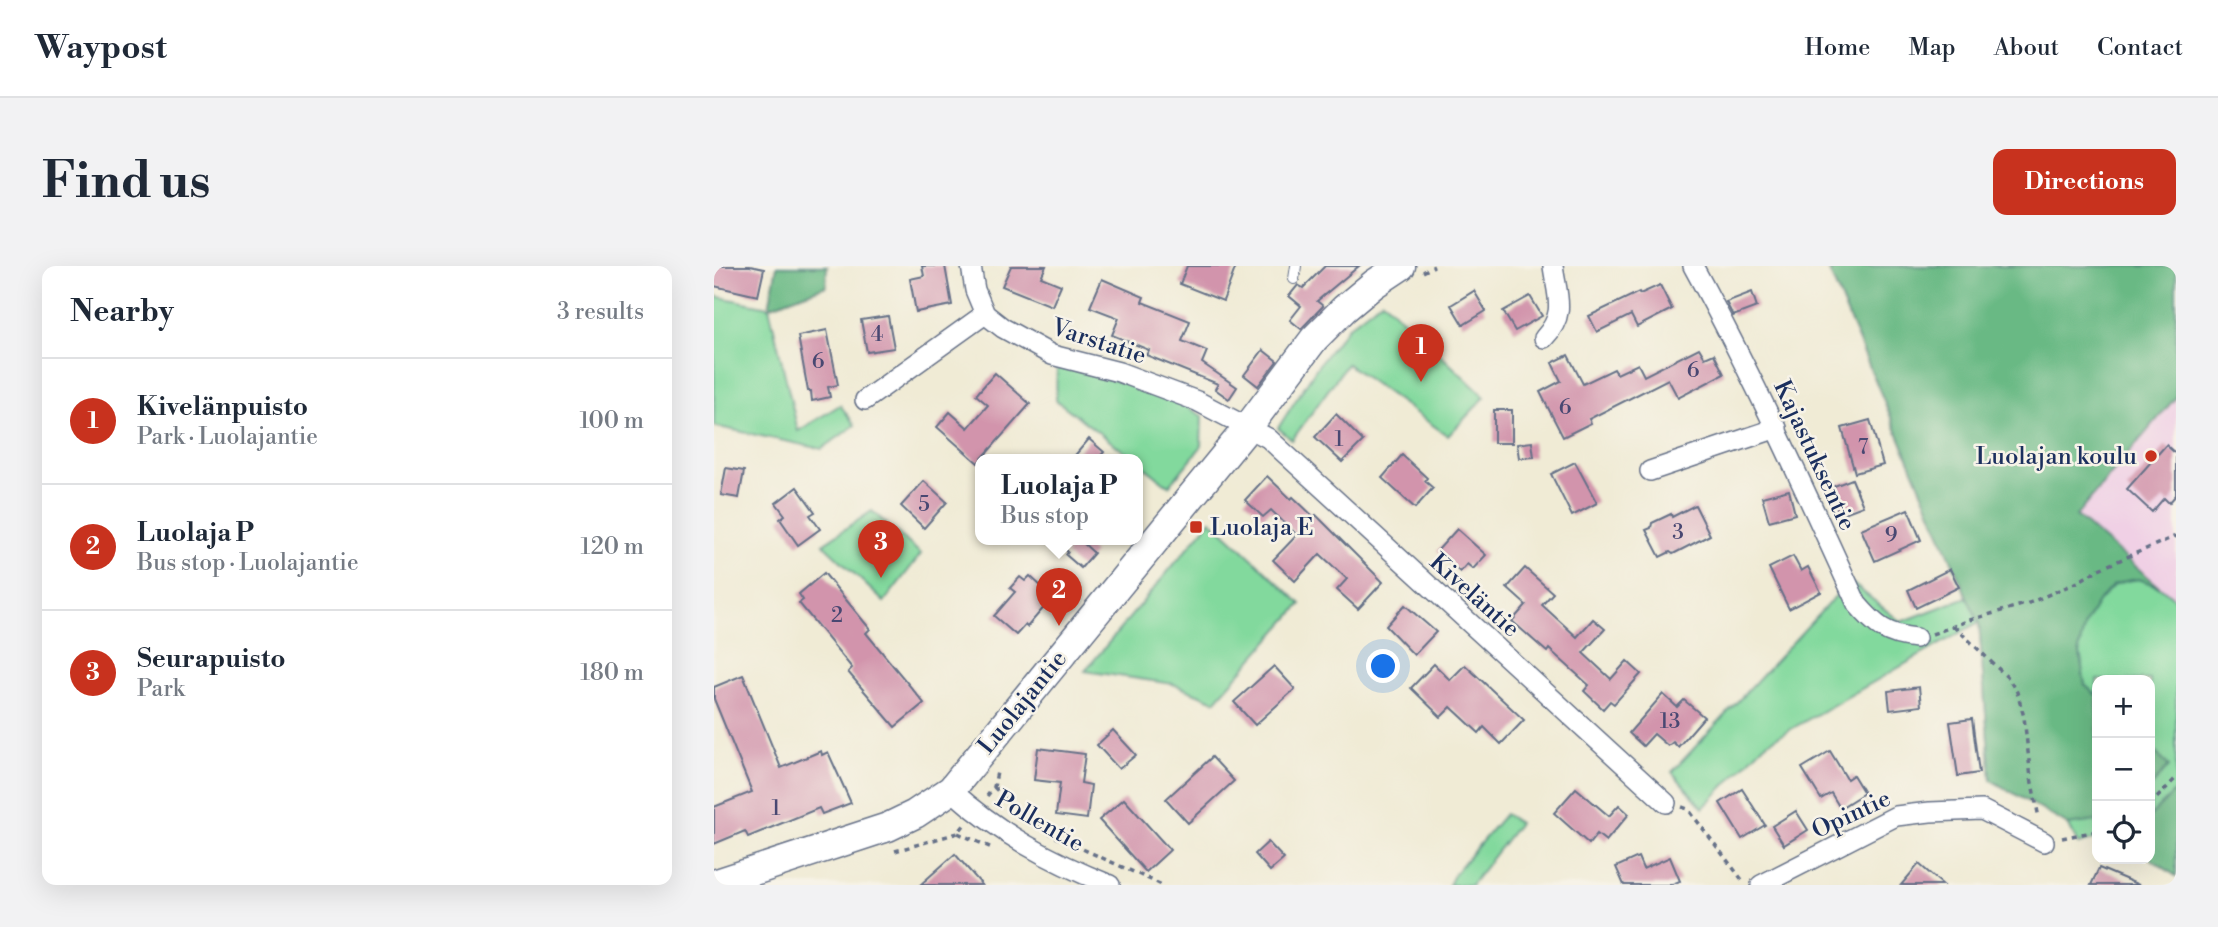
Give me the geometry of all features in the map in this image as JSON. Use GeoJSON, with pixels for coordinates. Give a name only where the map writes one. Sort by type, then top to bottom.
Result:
{"type":"FeatureCollection","features":[{"type":"Feature","properties":{"kind":"main road","name":"Luolajantie"},"geometry":{"type":"LineString","coordinates":[[714,884],[888,827],[915,814],[951,790],[1248,427],[1314,340],[1344,309],[1401,266]]}},
{"type":"Feature","properties":{"kind":"street"},"geometry":{"type":"LineString","coordinates":[[865,400],[985,314],[975,290],[971,266]]}},
{"type":"Feature","properties":{"kind":"street"},"geometry":{"type":"LineString","coordinates":[[1544,338],[1555,326],[1559,308],[1553,266]]}},
{"type":"Feature","properties":{"kind":"street","name":"Kajastuksentie"},"geometry":{"type":"LineString","coordinates":[[1693,266],[1727,327],[1777,428],[1857,604],[1875,625],[1896,636],[1916,638]]}},
{"type":"Feature","properties":{"kind":"street","name":"Varstatie"},"geometry":{"type":"LineString","coordinates":[[985,314],[1003,328],[1052,355],[1132,376],[1197,401],[1248,427]]}},
{"type":"Feature","properties":{"kind":"street","name":"Kiveläntie"},"geometry":{"type":"LineString","coordinates":[[1248,427],[1268,438],[1666,803]]}},
{"type":"Feature","properties":{"kind":"street"},"geometry":{"type":"LineString","coordinates":[[1650,471],[1777,428]]}},
{"type":"Feature","properties":{"kind":"street","name":"Pollentie"},"geometry":{"type":"LineString","coordinates":[[951,790],[990,823],[1020,842],[1067,868],[1110,885]]}},
{"type":"Feature","properties":{"kind":"street","name":"Opintie"},"geometry":{"type":"LineString","coordinates":[[1761,885],[1896,816],[1982,810],[2044,842]]}},
{"type":"Feature","properties":{"kind":"lane"},"geometry":{"type":"LineString","coordinates":[[1294,279],[1296,266]]}},
{"type":"Feature","properties":{"kind":"path"},"geometry":{"type":"LineString","coordinates":[[1916,638],[2029,603],[2176,536]]}},
{"type":"Feature","properties":{"kind":"path"},"geometry":{"type":"LineString","coordinates":[[1954,626],[2008,678],[2017,692],[2024,718],[2031,778],[2044,842],[2092,832]]}},
{"type":"Feature","properties":{"kind":"path"},"geometry":{"type":"LineString","coordinates":[[2154,801],[2176,778]]}},
{"type":"Feature","properties":{"kind":"path"},"geometry":{"type":"LineString","coordinates":[[994,787],[1015,810],[1056,837],[1162,885]]}},
{"type":"Feature","properties":{"kind":"path"},"geometry":{"type":"LineString","coordinates":[[1666,803],[1688,809],[1746,885]]}},
{"type":"Feature","properties":{"kind":"shaded area","name":"Luolajan koulu"},"geometry":{"type":"Polygon","coordinates":[[[2176,397],[2176,600],[2076,516],[2176,397]]]}},
{"type":"Feature","properties":{"kind":"green space"},"geometry":{"type":"Polygon","coordinates":[[[777,266],[827,266],[826,286],[769,307],[777,266]]]}},
{"type":"Feature","properties":{"kind":"green space"},"geometry":{"type":"Polygon","coordinates":[[[1841,266],[2176,266],[2176,397],[2076,516],[2160,587],[2139,579],[2113,585],[2098,602],[2085,624],[2079,648],[2085,685],[2092,691],[2092,822],[2068,825],[1991,780],[1979,622],[1829,271],[1841,266]]]}},
{"type":"Feature","properties":{"kind":"green space"},"geometry":{"type":"Polygon","coordinates":[[[714,296],[769,307],[798,431],[840,405],[855,425],[822,449],[714,426],[714,296]]]}},
{"type":"Feature","properties":{"kind":"green space"},"geometry":{"type":"Polygon","coordinates":[[[1382,300],[1485,397],[1448,436],[1347,364],[1292,440],[1278,428],[1317,367],[1349,326],[1382,300]]]}},
{"type":"Feature","properties":{"kind":"green space"},"geometry":{"type":"Polygon","coordinates":[[[1057,365],[1132,385],[1169,398],[1202,416],[1201,447],[1169,486],[1143,466],[1143,454],[1127,454],[1056,400],[1057,365]]]}},
{"type":"Feature","properties":{"kind":"green space"},"geometry":{"type":"Polygon","coordinates":[[[872,511],[921,554],[884,602],[823,544],[872,511]]]}},
{"type":"Feature","properties":{"kind":"green space"},"geometry":{"type":"Polygon","coordinates":[[[1211,520],[1301,604],[1215,701],[1173,684],[1085,671],[1211,520]]]}},
{"type":"Feature","properties":{"kind":"green space"},"geometry":{"type":"Polygon","coordinates":[[[2139,579],[2160,587],[2176,600],[2176,876],[2155,861],[2155,675],[2092,675],[2092,840],[2078,844],[2068,824],[1991,780],[1979,622],[1765,744],[1703,808],[1672,772],[1842,589],[1853,584],[1901,622],[1967,597],[1979,621],[2082,664],[2079,650],[2085,623],[2107,591],[2126,581],[2139,579]]]}},
{"type":"Feature","properties":{"kind":"green space"},"geometry":{"type":"Polygon","coordinates":[[[2155,752],[2169,766],[2155,782],[2155,752]]]}},
{"type":"Feature","properties":{"kind":"green space"},"geometry":{"type":"Polygon","coordinates":[[[2176,790],[2176,876],[2155,861],[2155,811],[2176,790]]]}},
{"type":"Feature","properties":{"kind":"green space"},"geometry":{"type":"Polygon","coordinates":[[[1505,814],[1519,823],[1471,885],[1449,885],[1455,873],[1505,814]]]}},
{"type":"Feature","properties":{"kind":"building"},"geometry":{"type":"Polygon","coordinates":[[[714,266],[750,266],[764,269],[758,296],[714,286],[714,266]]]}},
{"type":"Feature","properties":{"kind":"building"},"geometry":{"type":"Polygon","coordinates":[[[922,266],[945,266],[952,305],[916,312],[910,279],[924,276],[922,266]]]}},
{"type":"Feature","properties":{"kind":"building"},"geometry":{"type":"Polygon","coordinates":[[[1011,266],[1046,266],[1041,277],[1061,285],[1052,306],[1002,286],[1011,266]]]}},
{"type":"Feature","properties":{"kind":"building"},"geometry":{"type":"Polygon","coordinates":[[[1187,266],[1236,266],[1223,301],[1180,284],[1187,266]]]}},
{"type":"Feature","properties":{"kind":"building"},"geometry":{"type":"Polygon","coordinates":[[[1325,266],[1359,266],[1317,301],[1323,306],[1301,329],[1290,320],[1301,306],[1289,296],[1298,285],[1303,288],[1325,266]]]}},
{"type":"Feature","properties":{"kind":"building"},"geometry":{"type":"Polygon","coordinates":[[[1102,279],[1144,297],[1142,302],[1190,321],[1182,341],[1207,351],[1202,363],[1237,387],[1229,399],[1215,389],[1218,384],[1146,355],[1149,350],[1112,335],[1119,318],[1090,307],[1102,279]]]}},
{"type":"Feature","properties":{"kind":"building"},"geometry":{"type":"Polygon","coordinates":[[[1660,285],[1672,309],[1637,327],[1631,315],[1597,332],[1589,316],[1660,285]]]}},
{"type":"Feature","properties":{"kind":"building"},"geometry":{"type":"Polygon","coordinates":[[[1474,291],[1486,311],[1463,325],[1451,305],[1474,291]]]}},
{"type":"Feature","properties":{"kind":"building"},"geometry":{"type":"Polygon","coordinates":[[[1752,292],[1757,307],[1733,316],[1726,302],[1752,292]]]}},
{"type":"Feature","properties":{"kind":"building"},"geometry":{"type":"Polygon","coordinates":[[[1530,296],[1542,316],[1515,331],[1503,311],[1530,296]]]}},
{"type":"Feature","properties":{"kind":"building"},"geometry":{"type":"Polygon","coordinates":[[[888,316],[894,348],[867,352],[861,320],[888,316]]]}},
{"type":"Feature","properties":{"kind":"building"},"geometry":{"type":"Polygon","coordinates":[[[827,330],[838,385],[828,387],[830,397],[812,401],[798,336],[827,330]]]}},
{"type":"Feature","properties":{"kind":"building"},"geometry":{"type":"Polygon","coordinates":[[[1699,348],[1705,358],[1714,354],[1724,374],[1678,398],[1668,379],[1589,419],[1591,423],[1563,437],[1540,392],[1561,381],[1552,363],[1568,355],[1583,384],[1614,369],[1617,374],[1638,364],[1644,376],[1699,348]]]}},
{"type":"Feature","properties":{"kind":"building"},"geometry":{"type":"Polygon","coordinates":[[[1263,350],[1277,361],[1258,386],[1244,375],[1263,350]]]}},
{"type":"Feature","properties":{"kind":"building"},"geometry":{"type":"Polygon","coordinates":[[[995,373],[1030,404],[986,454],[975,454],[975,460],[937,427],[950,412],[968,428],[988,405],[976,395],[995,373]]]}},
{"type":"Feature","properties":{"kind":"building"},"geometry":{"type":"Polygon","coordinates":[[[1494,410],[1512,410],[1512,443],[1494,443],[1494,410]]]}},
{"type":"Feature","properties":{"kind":"building"},"geometry":{"type":"Polygon","coordinates":[[[1336,414],[1363,441],[1342,462],[1315,437],[1336,414]]]}},
{"type":"Feature","properties":{"kind":"building"},"geometry":{"type":"Polygon","coordinates":[[[1870,420],[1883,465],[1855,473],[1842,428],[1870,420]]]}},
{"type":"Feature","properties":{"kind":"building"},"geometry":{"type":"Polygon","coordinates":[[[1089,439],[1104,452],[1102,454],[1076,454],[1089,439]]]}},
{"type":"Feature","properties":{"kind":"building"},"geometry":{"type":"Polygon","coordinates":[[[1532,442],[1534,457],[1519,458],[1517,444],[1532,442]]]}},
{"type":"Feature","properties":{"kind":"building"},"geometry":{"type":"Polygon","coordinates":[[[2166,445],[2176,454],[2176,495],[2169,503],[2164,498],[2152,512],[2127,489],[2166,445]]]}},
{"type":"Feature","properties":{"kind":"building"},"geometry":{"type":"Polygon","coordinates":[[[1402,455],[1427,478],[1425,481],[1433,488],[1415,508],[1382,478],[1402,455]]]}},
{"type":"Feature","properties":{"kind":"building"},"geometry":{"type":"Polygon","coordinates":[[[1575,462],[1597,503],[1572,516],[1551,474],[1575,462]]]}},
{"type":"Feature","properties":{"kind":"building"},"geometry":{"type":"Polygon","coordinates":[[[726,468],[744,471],[739,498],[721,495],[726,468]]]}},
{"type":"Feature","properties":{"kind":"building"},"geometry":{"type":"Polygon","coordinates":[[[1267,476],[1291,499],[1293,497],[1314,517],[1316,515],[1383,582],[1358,609],[1337,590],[1347,579],[1320,554],[1295,581],[1273,560],[1297,535],[1271,510],[1263,517],[1245,500],[1267,476]]]}},
{"type":"Feature","properties":{"kind":"building"},"geometry":{"type":"Polygon","coordinates":[[[1852,479],[1863,506],[1839,515],[1829,488],[1852,479]]]}},
{"type":"Feature","properties":{"kind":"building"},"geometry":{"type":"Polygon","coordinates":[[[924,481],[947,502],[924,528],[901,506],[924,481]]]}},
{"type":"Feature","properties":{"kind":"building"},"geometry":{"type":"Polygon","coordinates":[[[797,487],[815,512],[810,515],[820,529],[798,545],[780,519],[785,515],[776,503],[797,487]]]}},
{"type":"Feature","properties":{"kind":"building"},"geometry":{"type":"Polygon","coordinates":[[[1789,490],[1795,514],[1769,521],[1762,497],[1789,490]]]}},
{"type":"Feature","properties":{"kind":"building"},"geometry":{"type":"Polygon","coordinates":[[[1695,505],[1710,535],[1673,554],[1670,552],[1660,557],[1646,530],[1651,528],[1652,523],[1671,514],[1672,517],[1695,505]]]}},
{"type":"Feature","properties":{"kind":"building"},"geometry":{"type":"Polygon","coordinates":[[[1908,509],[1921,540],[1875,561],[1861,529],[1908,509]]]}},
{"type":"Feature","properties":{"kind":"building"},"geometry":{"type":"Polygon","coordinates":[[[1457,529],[1486,555],[1473,569],[1467,564],[1460,572],[1437,551],[1457,529]]]}},
{"type":"Feature","properties":{"kind":"building"},"geometry":{"type":"Polygon","coordinates":[[[1068,545],[1085,545],[1094,553],[1081,568],[1066,555],[1068,552],[1065,549],[1068,545]]]}},
{"type":"Feature","properties":{"kind":"building"},"geometry":{"type":"Polygon","coordinates":[[[1793,556],[1801,571],[1808,567],[1821,592],[1789,609],[1769,568],[1793,556]]]}},
{"type":"Feature","properties":{"kind":"building"},"geometry":{"type":"Polygon","coordinates":[[[1525,568],[1553,593],[1542,605],[1577,637],[1593,619],[1605,629],[1583,653],[1611,679],[1627,661],[1641,674],[1614,704],[1610,701],[1603,709],[1584,691],[1589,685],[1549,649],[1547,652],[1512,621],[1526,605],[1507,588],[1525,568]]]}},
{"type":"Feature","properties":{"kind":"building"},"geometry":{"type":"Polygon","coordinates":[[[1950,569],[1959,587],[1916,608],[1908,590],[1950,569]]]}},
{"type":"Feature","properties":{"kind":"building"},"geometry":{"type":"Polygon","coordinates":[[[824,573],[870,629],[866,633],[924,703],[895,727],[848,672],[852,668],[799,603],[803,600],[799,594],[824,573]]]}},
{"type":"Feature","properties":{"kind":"building"},"geometry":{"type":"Polygon","coordinates":[[[1030,576],[1053,597],[1027,627],[1025,625],[1016,635],[994,616],[1015,592],[1010,588],[1020,577],[1025,581],[1030,576]]]}},
{"type":"Feature","properties":{"kind":"building"},"geometry":{"type":"Polygon","coordinates":[[[1405,605],[1436,632],[1414,655],[1386,626],[1405,605]]]}},
{"type":"Feature","properties":{"kind":"building"},"geometry":{"type":"Polygon","coordinates":[[[1434,664],[1450,680],[1465,665],[1524,720],[1501,744],[1484,727],[1479,733],[1451,707],[1441,717],[1411,688],[1434,664]]]}},
{"type":"Feature","properties":{"kind":"building"},"geometry":{"type":"Polygon","coordinates":[[[1274,666],[1295,689],[1255,725],[1234,702],[1274,666]]]}},
{"type":"Feature","properties":{"kind":"building"},"geometry":{"type":"Polygon","coordinates":[[[743,675],[781,768],[821,751],[822,755],[828,752],[851,803],[822,814],[819,808],[748,837],[745,831],[714,844],[714,807],[752,792],[714,699],[714,687],[743,675]]]}},
{"type":"Feature","properties":{"kind":"building"},"geometry":{"type":"Polygon","coordinates":[[[1919,687],[1921,706],[1890,710],[1888,691],[1919,687]]]}},
{"type":"Feature","properties":{"kind":"building"},"geometry":{"type":"Polygon","coordinates":[[[1663,694],[1677,707],[1684,700],[1704,717],[1678,747],[1673,742],[1668,746],[1654,734],[1643,746],[1629,733],[1663,694]]]}},
{"type":"Feature","properties":{"kind":"building"},"geometry":{"type":"Polygon","coordinates":[[[1972,719],[1979,773],[1958,776],[1950,722],[1972,719]]]}},
{"type":"Feature","properties":{"kind":"building"},"geometry":{"type":"Polygon","coordinates":[[[1113,730],[1136,755],[1119,769],[1097,745],[1113,730]]]}},
{"type":"Feature","properties":{"kind":"building"},"geometry":{"type":"Polygon","coordinates":[[[1038,748],[1085,754],[1081,783],[1091,785],[1087,819],[1056,815],[1060,783],[1034,780],[1038,748]]]}},
{"type":"Feature","properties":{"kind":"building"},"geometry":{"type":"Polygon","coordinates":[[[1830,751],[1847,779],[1853,775],[1864,793],[1840,808],[1831,793],[1821,799],[1802,768],[1830,751]]]}},
{"type":"Feature","properties":{"kind":"building"},"geometry":{"type":"Polygon","coordinates":[[[1212,757],[1234,781],[1188,823],[1166,799],[1212,757]]]}},
{"type":"Feature","properties":{"kind":"building"},"geometry":{"type":"Polygon","coordinates":[[[1576,788],[1609,816],[1619,805],[1629,814],[1606,841],[1597,834],[1589,844],[1554,813],[1576,788]]]}},
{"type":"Feature","properties":{"kind":"building"},"geometry":{"type":"Polygon","coordinates":[[[1742,789],[1765,825],[1742,839],[1720,803],[1742,789]]]}},
{"type":"Feature","properties":{"kind":"building"},"geometry":{"type":"Polygon","coordinates":[[[1124,799],[1170,850],[1146,872],[1099,820],[1124,799]]]}},
{"type":"Feature","properties":{"kind":"building"},"geometry":{"type":"Polygon","coordinates":[[[1796,811],[1808,830],[1784,845],[1772,826],[1796,811]]]}},
{"type":"Feature","properties":{"kind":"building"},"geometry":{"type":"Polygon","coordinates":[[[1268,842],[1284,859],[1270,871],[1255,854],[1268,842]]]}},
{"type":"Feature","properties":{"kind":"building"},"geometry":{"type":"Polygon","coordinates":[[[955,854],[982,885],[920,885],[955,854]]]}},
{"type":"Feature","properties":{"kind":"building"},"geometry":{"type":"Polygon","coordinates":[[[1638,857],[1643,869],[1670,857],[1680,881],[1670,885],[1624,885],[1616,867],[1638,857]]]}},
{"type":"Feature","properties":{"kind":"building"},"geometry":{"type":"Polygon","coordinates":[[[1919,864],[1943,885],[1901,885],[1919,864]]]}},
{"type":"Feature","properties":{"kind":"building"},"geometry":{"type":"Polygon","coordinates":[[[2099,868],[2139,885],[2091,885],[2099,868]]]}},
{"type":"Feature","properties":{"kind":"place","name":"Kivelänpuisto"},"geometry":{"type":"Point","coordinates":[1421,382]}},
{"type":"Feature","properties":{"kind":"place","name":"Luolajan koulu"},"geometry":{"type":"Point","coordinates":[2151,456]}},
{"type":"Feature","properties":{"kind":"place","name":"Luolaja E"},"geometry":{"type":"Point","coordinates":[1196,527]}},
{"type":"Feature","properties":{"kind":"place","name":"Seurapuisto"},"geometry":{"type":"Point","coordinates":[881,578]}},
{"type":"Feature","properties":{"kind":"place","name":"Luolaja P"},"geometry":{"type":"Point","coordinates":[1059,626]}}]}
